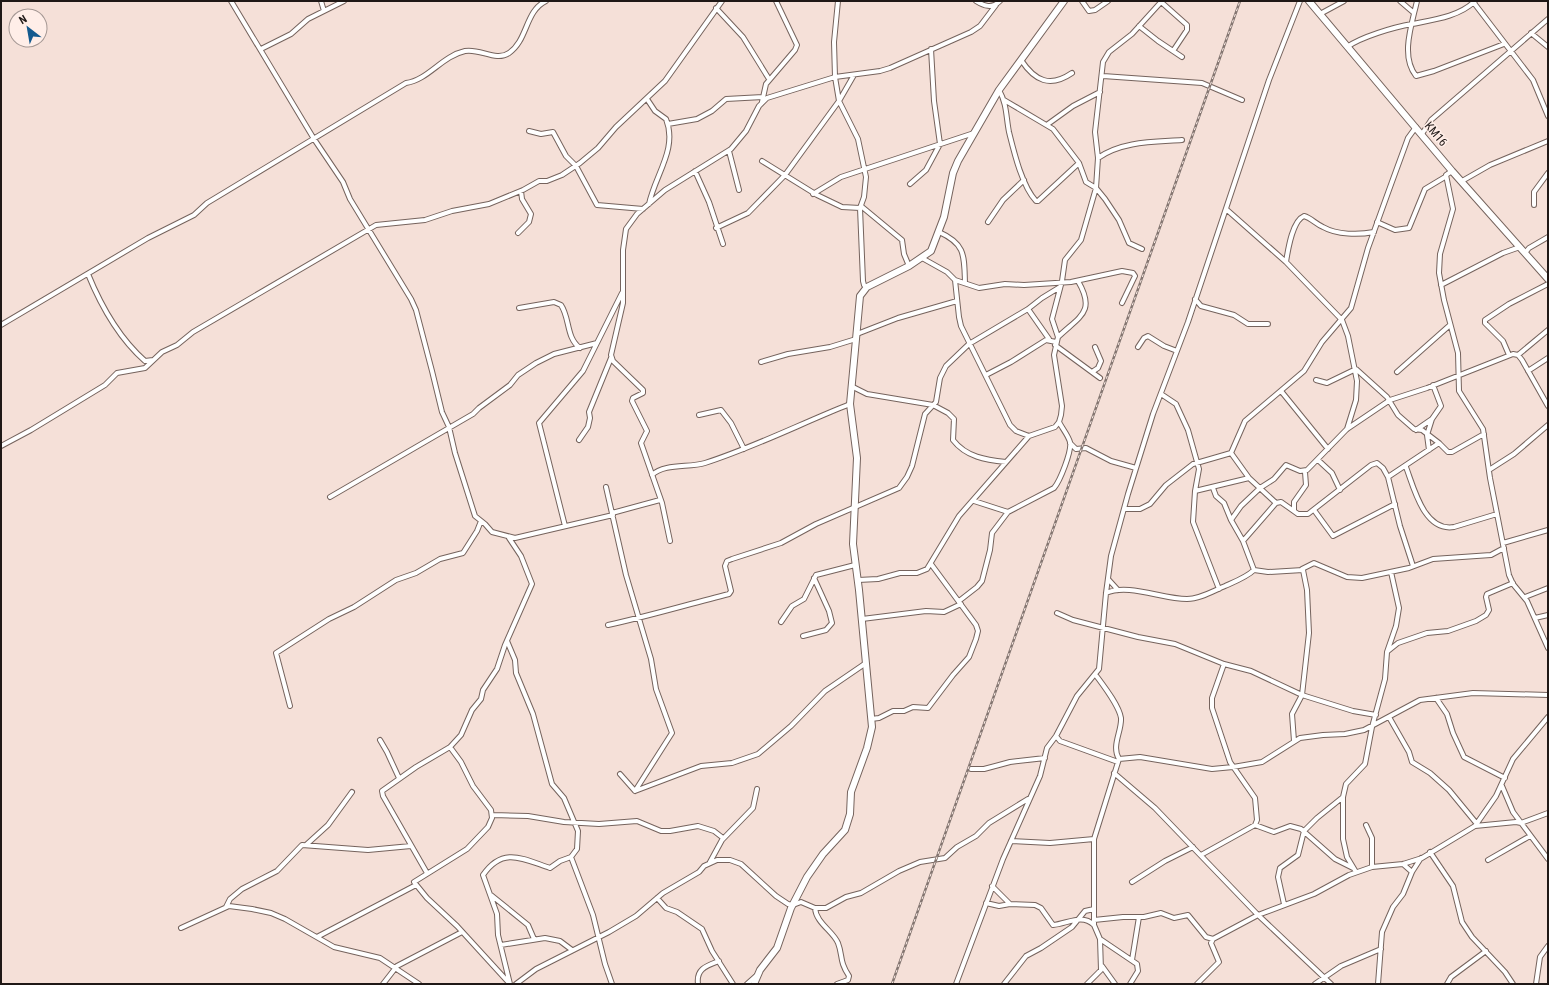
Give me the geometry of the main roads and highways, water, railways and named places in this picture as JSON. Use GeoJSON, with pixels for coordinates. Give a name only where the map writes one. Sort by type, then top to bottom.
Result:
{"type":"FeatureCollection","features":[{"type":"Feature","properties":{"kind":"railway"},"geometry":{"type":"LineString","coordinates":[[892,984],[1240,1]]}}]}
